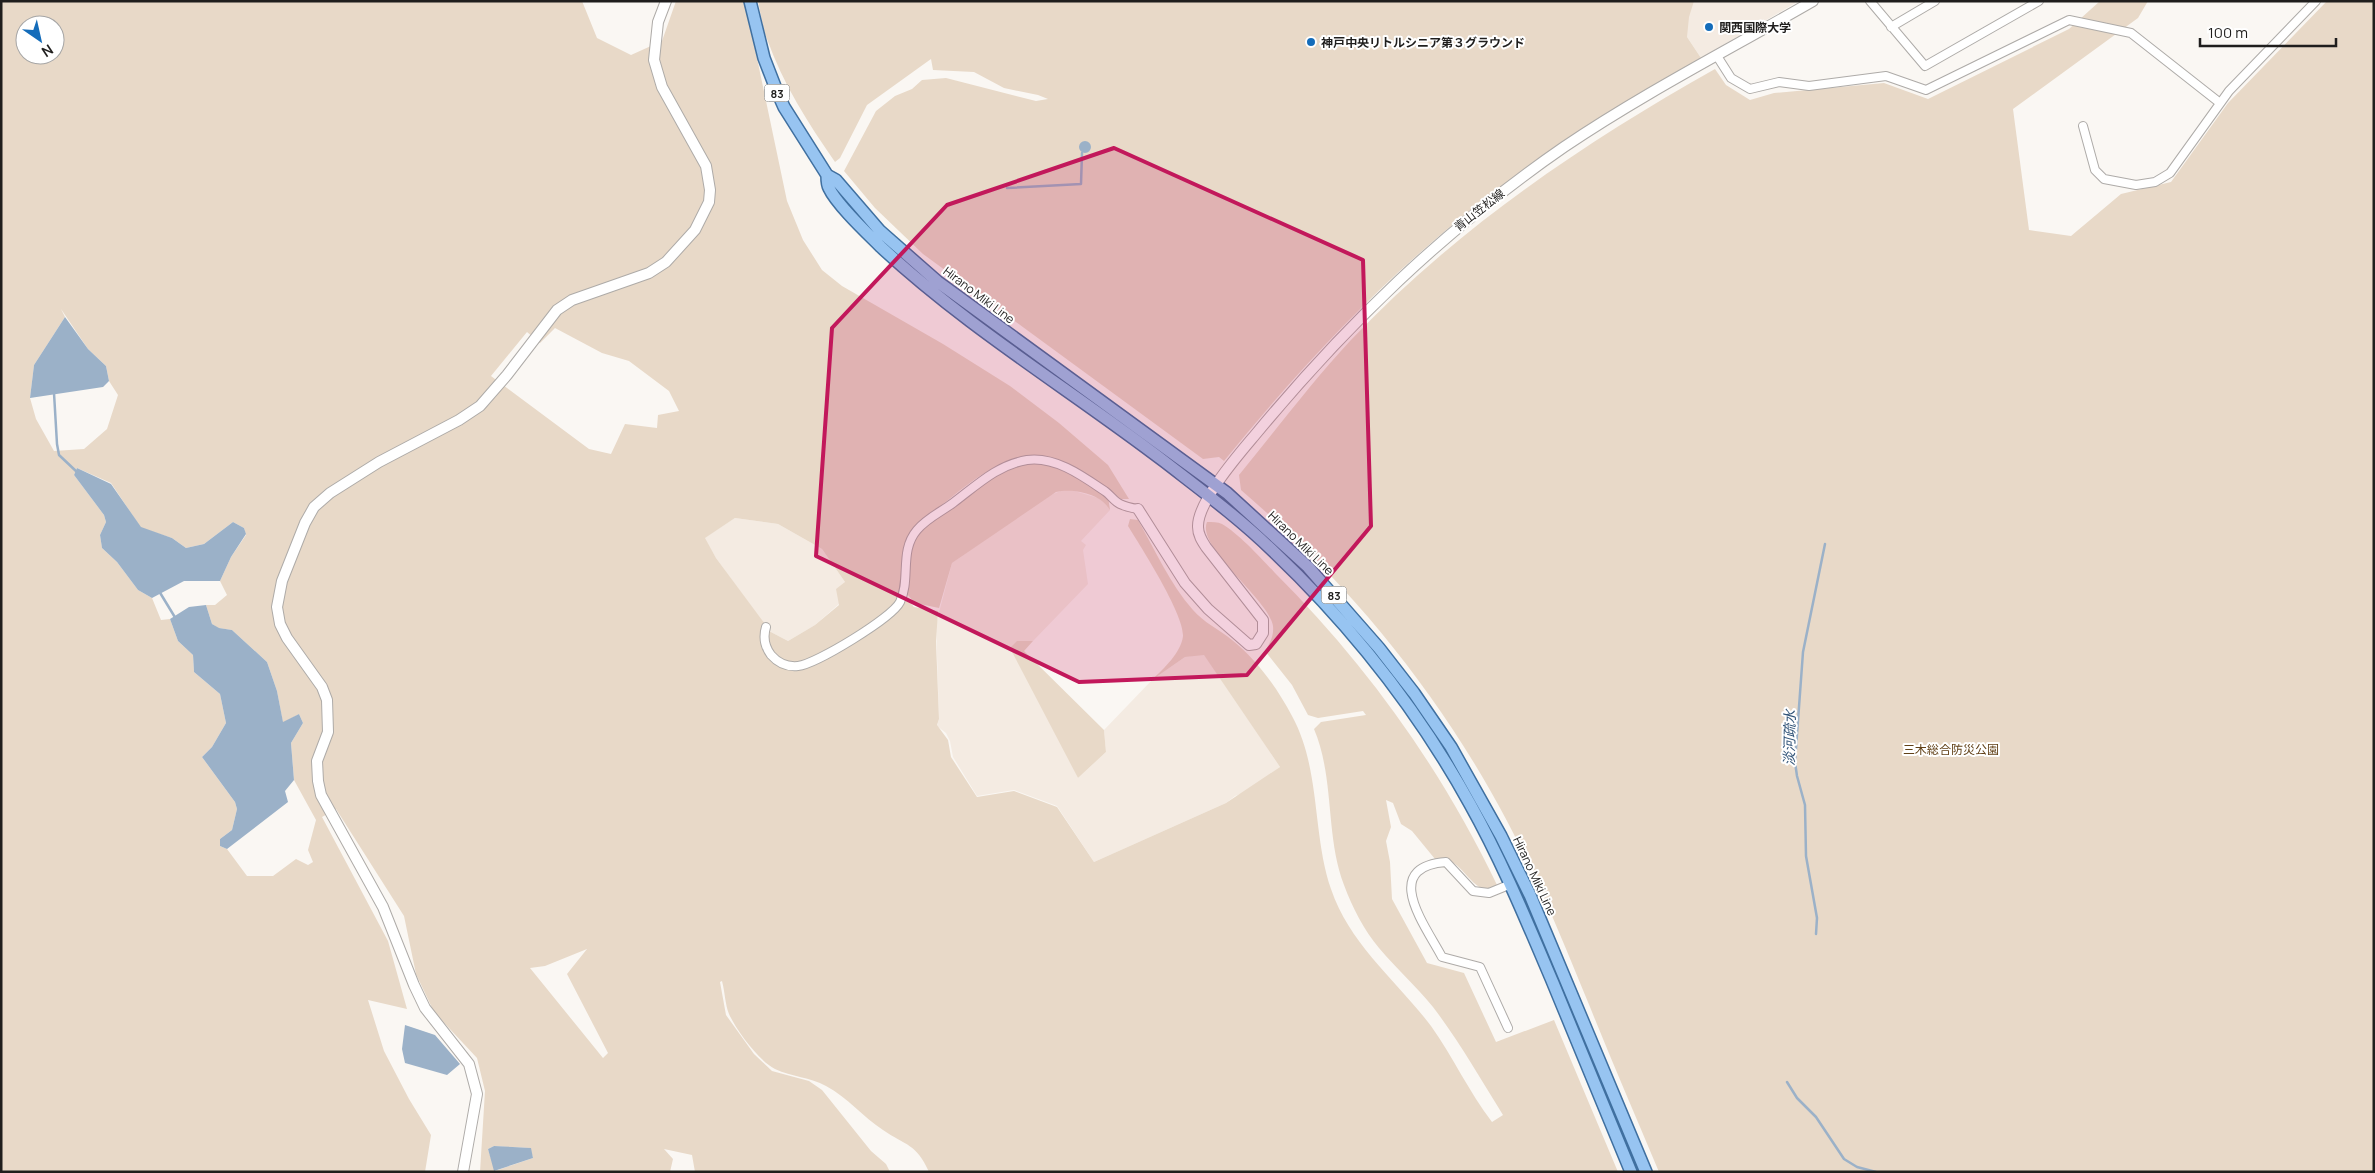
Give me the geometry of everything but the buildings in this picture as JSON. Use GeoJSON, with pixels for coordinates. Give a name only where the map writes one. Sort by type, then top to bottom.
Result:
{"type":"FeatureCollection","features":[{"type":"Feature","properties":{"kind":"main road","name":"Hirano Miki Line"},"geometry":{"type":"LineString","coordinates":[[750,1],[764,58],[776,89],[797,129],[827,175],[836,180],[889,240],[938,282],[1217,485],[1295,555],[1334,595],[1398,671],[1451,747],[1501,836],[1526,887],[1646,1172]]}},
{"type":"Feature","properties":{"kind":"main road","name":"Hirano Miki Line"},"geometry":{"type":"LineString","coordinates":[[827,175],[828,187],[845,209],[869,235],[922,282],[1016,355],[1210,497],[1274,551],[1336,617],[1379,668],[1420,724],[1458,783],[1511,884],[1631,1172]]}},
{"type":"Feature","properties":{"kind":"street"},"geometry":{"type":"LineString","coordinates":[[463,1172],[477,1094],[469,1064],[425,1008],[414,986],[383,907],[321,795],[317,761],[328,732],[327,700],[322,687],[283,629],[278,613],[278,596],[295,547],[314,507],[379,462],[459,420],[480,406],[507,375],[557,310],[572,300],[649,273],[666,262],[694,230],[709,202],[710,190],[706,166],[662,87],[654,60],[658,22],[666,1]]}},
{"type":"Feature","properties":{"kind":"street","name":"青山笠松線"},"geometry":{"type":"LineString","coordinates":[[1138,509],[1171,564],[1191,590],[1248,645],[1253,646],[1261,637],[1263,620],[1206,546],[1199,533],[1200,517],[1217,485],[1231,465],[1282,402],[1344,333],[1394,283],[1461,224],[1531,171],[1600,124],[1813,1]]}},
{"type":"Feature","properties":{"kind":"street"},"geometry":{"type":"LineString","coordinates":[[1870,1],[1925,66],[2039,1]]}},
{"type":"Feature","properties":{"kind":"street"},"geometry":{"type":"LineString","coordinates":[[1891,26],[1935,1]]}},
{"type":"Feature","properties":{"kind":"street"},"geometry":{"type":"LineString","coordinates":[[2084,126],[2095,170],[2104,179],[2136,185],[2156,182],[2170,173],[2229,91],[2316,1]]}},
{"type":"Feature","properties":{"kind":"street"},"geometry":{"type":"LineString","coordinates":[[1717,56],[1731,78],[1750,89],[1779,82],[1809,86],[1886,76],[1926,90],[2069,20],[2131,34],[2220,103]]}},
{"type":"Feature","properties":{"kind":"street"},"geometry":{"type":"LineString","coordinates":[[766,626],[764,639],[770,654],[784,664],[796,666],[824,654],[880,622],[900,602],[905,587],[907,552],[916,531],[981,480],[1010,465],[1034,460],[1055,463],[1090,482],[1113,497],[1118,504],[1138,509]]}},
{"type":"Feature","properties":{"kind":"street"},"geometry":{"type":"LineString","coordinates":[[1508,1028],[1480,967],[1442,958],[1412,898],[1410,885],[1415,874],[1434,863],[1446,862],[1474,891],[1489,893],[1511,884]]}},
{"type":"Feature","properties":{"kind":"highlighted area"},"geometry":{"type":"Polygon","coordinates":[[[1114,148],[1363,260],[1371,526],[1247,675],[1079,682],[816,556],[832,328],[947,205],[1114,148]]]}},
{"type":"Feature","properties":{"kind":"shaded area","name":"関西国際大学"},"geometry":{"type":"Polygon","coordinates":[[[1603,1],[1799,1],[1701,58],[1687,37],[1603,1]]]}},
{"type":"Feature","properties":{"kind":"shaded area"},"geometry":{"type":"Polygon","coordinates":[[[1063,490],[1071,490],[1098,498],[1106,503],[1110,510],[1081,541],[1086,545],[1083,550],[1088,584],[1033,641],[1017,641],[1078,778],[1106,752],[1104,730],[1152,680],[1185,657],[1204,654],[1280,767],[1248,791],[1235,796],[1226,803],[1094,862],[1057,806],[1014,790],[977,796],[953,757],[950,741],[946,733],[937,726],[939,719],[936,624],[952,563],[1046,497],[1063,490]]]}},
{"type":"Feature","properties":{"kind":"shaded area"},"geometry":{"type":"Polygon","coordinates":[[[735,518],[778,524],[822,549],[845,582],[839,604],[815,625],[788,641],[769,631],[716,558],[704,538],[735,518]]]}},
{"type":"Feature","properties":{"kind":"green space"},"geometry":{"type":"Polygon","coordinates":[[[1,1],[582,1],[597,38],[631,55],[662,41],[676,1],[745,1],[787,201],[803,240],[822,270],[842,286],[943,344],[1010,386],[1059,423],[1108,465],[1129,499],[1121,499],[1078,470],[1050,458],[1032,456],[998,465],[966,486],[923,520],[914,531],[905,551],[901,591],[897,602],[891,609],[868,627],[809,660],[800,663],[785,662],[776,657],[771,650],[769,631],[788,641],[815,625],[839,605],[836,589],[845,582],[822,549],[778,524],[735,518],[705,538],[716,558],[765,624],[761,632],[770,656],[781,666],[788,668],[807,666],[848,646],[876,629],[898,609],[905,597],[914,607],[938,611],[936,641],[939,719],[937,725],[948,740],[951,757],[977,797],[1014,791],[1057,807],[1094,862],[1226,803],[1280,767],[1204,655],[1185,657],[1152,680],[1175,654],[1182,642],[1183,636],[1177,612],[1128,526],[1130,519],[1138,520],[1170,578],[1185,600],[1202,618],[1232,640],[1250,657],[1266,675],[1292,716],[1308,758],[1325,868],[1339,909],[1350,928],[1375,962],[1431,1026],[1492,1122],[1503,1115],[1452,1033],[1433,1007],[1368,934],[1351,902],[1338,866],[1325,767],[1314,729],[1321,722],[1366,715],[1363,711],[1318,718],[1308,715],[1292,685],[1265,651],[1273,633],[1273,626],[1269,615],[1212,545],[1207,533],[1207,522],[1222,524],[1250,547],[1308,608],[1340,644],[1399,719],[1451,800],[1497,885],[1481,888],[1455,864],[1443,859],[1435,859],[1412,831],[1401,824],[1393,803],[1386,800],[1391,827],[1386,841],[1390,862],[1392,899],[1427,963],[1464,973],[1496,1042],[1554,1020],[1618,1172],[929,1172],[920,1155],[915,1150],[876,1125],[834,1091],[814,1081],[775,1069],[762,1060],[732,1021],[722,981],[720,982],[726,1015],[754,1054],[772,1071],[809,1081],[822,1090],[871,1151],[886,1164],[890,1172],[695,1172],[692,1155],[664,1149],[673,1159],[670,1172],[480,1172],[485,1091],[477,1058],[434,1012],[416,974],[404,916],[336,809],[322,817],[388,941],[407,1009],[368,1000],[384,1051],[409,1099],[431,1135],[425,1172],[1,1172],[1,1]],[[61,309],[65,317],[34,365],[30,398],[36,419],[54,451],[84,449],[107,429],[118,395],[109,381],[106,366],[88,349],[61,309]],[[555,328],[540,343],[527,332],[491,376],[589,449],[611,454],[625,424],[657,428],[658,415],[679,411],[669,391],[629,361],[602,353],[555,328]],[[77,468],[74,475],[104,515],[106,522],[100,535],[102,548],[117,562],[138,590],[152,598],[161,620],[170,619],[178,641],[193,655],[194,672],[220,694],[226,723],[212,747],[202,757],[235,802],[237,809],[232,830],[220,839],[220,846],[227,849],[247,876],[273,876],[296,859],[308,865],[313,862],[308,850],[316,820],[294,780],[291,743],[303,723],[299,714],[283,723],[277,691],[267,662],[232,630],[218,628],[212,624],[206,605],[215,605],[227,595],[220,581],[231,557],[246,535],[244,528],[233,522],[204,544],[186,548],[172,538],[141,528],[111,483],[77,468]],[[587,949],[545,966],[530,968],[603,1058],[608,1053],[567,974],[587,949]],[[494,1146],[488,1149],[495,1171],[533,1158],[530,1148],[494,1146]]]}},
{"type":"Feature","properties":{"kind":"green space"},"geometry":{"type":"Polygon","coordinates":[[[758,1],[1694,1],[1689,17],[1687,37],[1701,58],[1628,100],[1558,145],[1512,178],[1433,241],[1395,275],[1324,346],[1224,461],[1219,457],[1203,459],[923,254],[875,208],[844,171],[876,111],[895,96],[912,89],[922,80],[946,78],[1036,101],[1048,99],[1004,88],[974,72],[933,70],[931,59],[867,105],[840,158],[835,162],[806,118],[773,56],[765,34],[758,1]]]}},
{"type":"Feature","properties":{"kind":"green space","name":"三木総合防災公園"},"geometry":{"type":"Polygon","coordinates":[[[2100,1],[2148,1],[2138,18],[2013,109],[2029,230],[2071,236],[2121,194],[2171,182],[2228,103],[2327,1],[2374,1],[2374,1172],[1659,1172],[1561,936],[1519,844],[1481,774],[1422,685],[1389,643],[1319,563],[1241,490],[1239,475],[1307,390],[1350,341],[1433,262],[1477,225],[1569,158],[1715,69],[1726,85],[1750,100],[1774,93],[1884,83],[1928,99],[2069,29],[2100,1]]]}},
{"type":"Feature","properties":{"kind":"green space"},"geometry":{"type":"Polygon","coordinates":[[[1036,463],[1065,472],[1091,486],[1108,497],[1110,510],[1106,504],[1086,493],[1056,492],[952,563],[939,608],[915,603],[906,593],[910,553],[913,542],[925,527],[994,476],[1022,465],[1036,463]]]}},
{"type":"Feature","properties":{"kind":"green space"},"geometry":{"type":"Polygon","coordinates":[[[1017,641],[1033,641],[1024,651],[1104,730],[1106,752],[1078,778],[1010,648],[1017,641]]]}},
{"type":"Feature","properties":{"kind":"water"},"geometry":{"type":"Polygon","coordinates":[[[1083,141],[1087,141],[1091,147],[1087,153],[1083,153],[1079,149],[1079,145],[1083,141]]]}},
{"type":"Feature","properties":{"kind":"water"},"geometry":{"type":"Polygon","coordinates":[[[65,317],[88,349],[106,366],[109,381],[103,387],[30,398],[34,365],[65,317]]]}},
{"type":"Feature","properties":{"kind":"water"},"geometry":{"type":"Polygon","coordinates":[[[77,468],[111,484],[141,527],[172,538],[186,548],[204,544],[233,522],[244,528],[246,534],[231,557],[220,581],[184,581],[152,598],[138,590],[117,562],[102,548],[100,535],[106,522],[104,515],[74,475],[77,468]]]}},
{"type":"Feature","properties":{"kind":"water"},"geometry":{"type":"Polygon","coordinates":[[[206,605],[212,624],[219,628],[232,630],[267,662],[277,691],[283,722],[299,714],[303,723],[291,743],[294,780],[285,791],[288,802],[227,849],[220,846],[220,839],[232,830],[237,809],[235,802],[202,757],[212,747],[226,723],[220,694],[194,672],[193,655],[178,641],[170,619],[189,607],[206,605]]]}},
{"type":"Feature","properties":{"kind":"water"},"geometry":{"type":"Polygon","coordinates":[[[405,1025],[435,1035],[460,1064],[447,1075],[405,1063],[402,1049],[405,1025]]]}},
{"type":"Feature","properties":{"kind":"water"},"geometry":{"type":"Polygon","coordinates":[[[494,1146],[531,1148],[533,1158],[494,1171],[488,1149],[494,1146]]]}},
{"type":"Feature","properties":{"kind":"waterway"},"geometry":{"type":"LineString","coordinates":[[1007,188],[1081,184],[1082,153]]}},
{"type":"Feature","properties":{"kind":"waterway"},"geometry":{"type":"LineString","coordinates":[[54,393],[59,455],[77,472]]}},
{"type":"Feature","properties":{"kind":"waterway","name":"淡河疏水"},"geometry":{"type":"LineString","coordinates":[[1816,934],[1817,918],[1806,856],[1805,805],[1795,762],[1803,652],[1825,544]]}},
{"type":"Feature","properties":{"kind":"waterway"},"geometry":{"type":"LineString","coordinates":[[159,591],[176,619]]}},
{"type":"Feature","properties":{"kind":"waterway","name":"淡河疏水"},"geometry":{"type":"LineString","coordinates":[[1787,1082],[1797,1098],[1816,1117],[1844,1159],[1857,1167],[1876,1172]]}},
{"type":"Feature","properties":{"kind":"place","name":"関西国際大学"},"geometry":{"type":"Point","coordinates":[1709,27]}},
{"type":"Feature","properties":{"kind":"place","name":"神戸中央リトルシニア第３グラウンド"},"geometry":{"type":"Point","coordinates":[1311,42]}}]}
